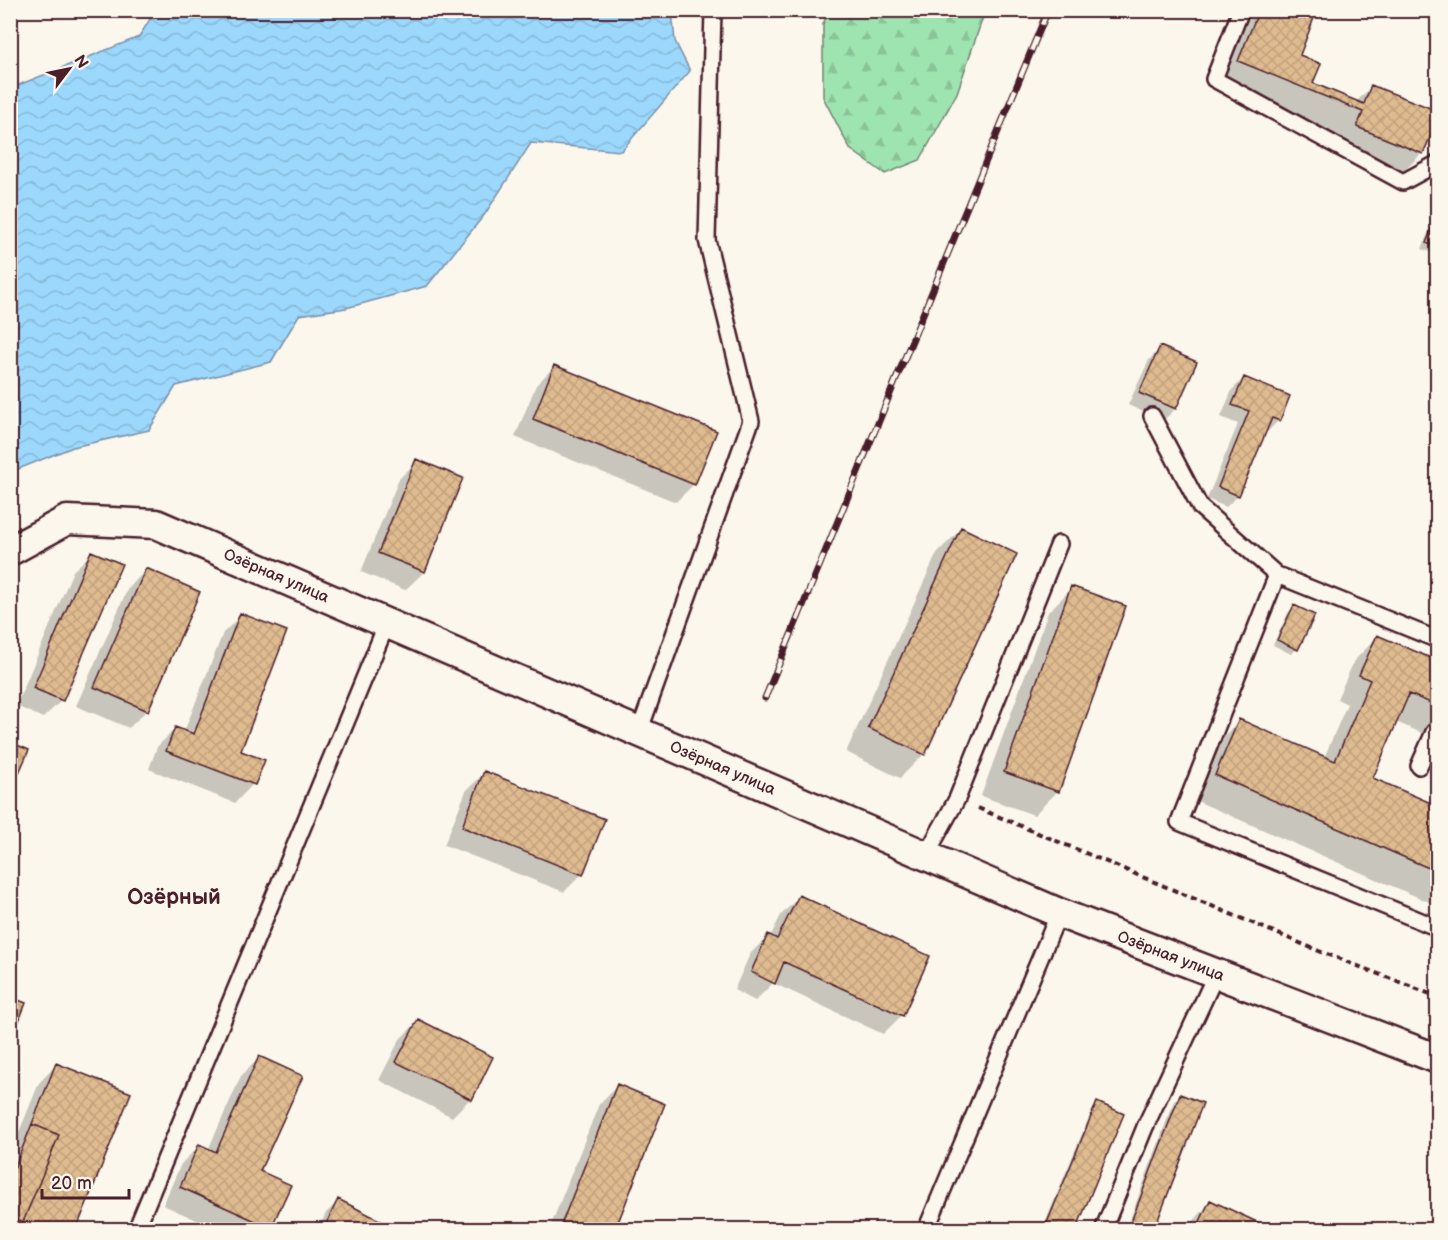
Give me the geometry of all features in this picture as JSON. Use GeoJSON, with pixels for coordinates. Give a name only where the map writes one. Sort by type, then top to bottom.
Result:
{"type":"FeatureCollection","features":[{"type":"Feature","properties":{"kind":"street","name":"Озёрная улица"},"geometry":{"type":"LineString","coordinates":[[10,550],[67,520],[156,524],[1059,913],[1437,1059]]}},
{"type":"Feature","properties":{"kind":"lane"},"geometry":{"type":"LineString","coordinates":[[639,732],[751,421],[707,240],[713,10]]}},
{"type":"Feature","properties":{"kind":"lane"},"geometry":{"type":"LineString","coordinates":[[1241,10],[1214,79],[1403,182],[1437,163]]}},
{"type":"Feature","properties":{"kind":"lane"},"geometry":{"type":"LineString","coordinates":[[1152,416],[1200,507],[1277,575],[1437,640]]}},
{"type":"Feature","properties":{"kind":"lane"},"geometry":{"type":"LineString","coordinates":[[926,855],[957,799],[1059,544]]}},
{"type":"Feature","properties":{"kind":"lane"},"geometry":{"type":"LineString","coordinates":[[1277,575],[1179,822],[1437,928]]}},
{"type":"Feature","properties":{"kind":"lane"},"geometry":{"type":"LineString","coordinates":[[136,1230],[387,623]]}},
{"type":"Feature","properties":{"kind":"lane"},"geometry":{"type":"LineString","coordinates":[[1419,766],[1434,732],[1437,734]]}},
{"type":"Feature","properties":{"kind":"lane"},"geometry":{"type":"LineString","coordinates":[[926,1230],[1059,913]]}},
{"type":"Feature","properties":{"kind":"lane"},"geometry":{"type":"LineString","coordinates":[[1103,1230],[1145,1127],[1216,974]]}},
{"type":"Feature","properties":{"kind":"path"},"geometry":{"type":"LineString","coordinates":[[957,799],[1319,951],[1437,997]]}},
{"type":"Feature","properties":{"kind":"green space"},"geometry":{"type":"Polygon","coordinates":[[[829,11],[985,11],[957,93],[920,160],[885,174],[850,149],[823,97],[823,24],[829,11]]]}},
{"type":"Feature","properties":{"kind":"water"},"geometry":{"type":"Polygon","coordinates":[[[155,11],[672,11],[675,41],[690,71],[621,151],[531,143],[485,214],[427,286],[346,308],[299,315],[271,362],[176,386],[149,430],[73,447],[11,472],[11,88],[139,37],[155,11]]]}},
{"type":"Feature","properties":{"kind":"building"},"geometry":{"type":"Polygon","coordinates":[[[1259,10],[1317,10],[1300,55],[1321,64],[1313,83],[1364,104],[1371,85],[1438,111],[1438,119],[1423,154],[1357,127],[1363,112],[1238,61],[1259,10]]]}},
{"type":"Feature","properties":{"kind":"building"},"geometry":{"type":"Polygon","coordinates":[[[1438,213],[1438,247],[1426,243],[1438,213]]]}},
{"type":"Feature","properties":{"kind":"building"},"geometry":{"type":"Polygon","coordinates":[[[1160,346],[1197,362],[1176,409],[1139,393],[1160,346]]]}},
{"type":"Feature","properties":{"kind":"building"},"geometry":{"type":"Polygon","coordinates":[[[554,365],[717,431],[695,485],[533,419],[554,365]]]}},
{"type":"Feature","properties":{"kind":"building"},"geometry":{"type":"Polygon","coordinates":[[[1244,377],[1290,396],[1280,421],[1272,418],[1239,496],[1218,487],[1249,411],[1232,405],[1244,377]]]}},
{"type":"Feature","properties":{"kind":"building"},"geometry":{"type":"Polygon","coordinates":[[[416,459],[463,478],[425,572],[378,553],[416,459]]]}},
{"type":"Feature","properties":{"kind":"building"},"geometry":{"type":"Polygon","coordinates":[[[961,527],[1017,554],[925,755],[868,728],[961,527]]]}},
{"type":"Feature","properties":{"kind":"building"},"geometry":{"type":"Polygon","coordinates":[[[91,551],[122,564],[63,701],[33,688],[91,551]]]}},
{"type":"Feature","properties":{"kind":"building"},"geometry":{"type":"Polygon","coordinates":[[[146,568],[200,592],[148,711],[94,687],[146,568]]]}},
{"type":"Feature","properties":{"kind":"building"},"geometry":{"type":"Polygon","coordinates":[[[1071,586],[1126,606],[1059,792],[1004,772],[1071,586]]]}},
{"type":"Feature","properties":{"kind":"building"},"geometry":{"type":"Polygon","coordinates":[[[1294,605],[1315,615],[1298,650],[1277,640],[1294,605]]]}},
{"type":"Feature","properties":{"kind":"building"},"geometry":{"type":"Polygon","coordinates":[[[240,613],[287,631],[241,751],[265,760],[255,785],[166,751],[175,727],[194,734],[240,613]]]}},
{"type":"Feature","properties":{"kind":"building"},"geometry":{"type":"Polygon","coordinates":[[[1377,635],[1438,661],[1438,706],[1409,694],[1373,778],[1438,806],[1438,872],[1215,775],[1239,719],[1335,761],[1370,680],[1359,675],[1377,635]]]}},
{"type":"Feature","properties":{"kind":"building"},"geometry":{"type":"Polygon","coordinates":[[[10,742],[29,750],[10,793],[10,742]]]}},
{"type":"Feature","properties":{"kind":"building"},"geometry":{"type":"Polygon","coordinates":[[[484,771],[605,819],[583,875],[462,827],[484,771]]]}},
{"type":"Feature","properties":{"kind":"building"},"geometry":{"type":"Polygon","coordinates":[[[799,895],[930,956],[903,1016],[784,962],[775,984],[751,972],[768,934],[777,939],[799,895]]]}},
{"type":"Feature","properties":{"kind":"building"},"geometry":{"type":"Polygon","coordinates":[[[10,997],[26,1003],[17,1026],[10,1023],[10,997]]]}},
{"type":"Feature","properties":{"kind":"building"},"geometry":{"type":"Polygon","coordinates":[[[418,1019],[493,1057],[472,1100],[396,1062],[418,1019]]]}},
{"type":"Feature","properties":{"kind":"building"},"geometry":{"type":"Polygon","coordinates":[[[259,1056],[303,1076],[260,1171],[291,1185],[271,1228],[180,1187],[199,1144],[216,1152],[259,1056]]]}},
{"type":"Feature","properties":{"kind":"building"},"geometry":{"type":"Polygon","coordinates":[[[56,1063],[131,1093],[76,1230],[41,1230],[23,1222],[59,1135],[32,1124],[56,1063]]]}},
{"type":"Feature","properties":{"kind":"building"},"geometry":{"type":"Polygon","coordinates":[[[617,1084],[665,1104],[615,1230],[559,1230],[617,1084]]]}},
{"type":"Feature","properties":{"kind":"building"},"geometry":{"type":"Polygon","coordinates":[[[1180,1094],[1203,1103],[1154,1230],[1128,1230],[1180,1094]]]}},
{"type":"Feature","properties":{"kind":"building"},"geometry":{"type":"Polygon","coordinates":[[[1097,1102],[1124,1114],[1076,1230],[1044,1230],[1097,1102]]]}},
{"type":"Feature","properties":{"kind":"building"},"geometry":{"type":"Polygon","coordinates":[[[32,1124],[59,1135],[23,1222],[10,1217],[10,1179],[32,1124]]]}},
{"type":"Feature","properties":{"kind":"building"},"geometry":{"type":"Polygon","coordinates":[[[338,1199],[399,1230],[323,1230],[338,1199]]]}},
{"type":"Feature","properties":{"kind":"building"},"geometry":{"type":"Polygon","coordinates":[[[1210,1200],[1274,1230],[1196,1230],[1210,1200]]]}},
{"type":"Feature","properties":{"kind":"railway"},"geometry":{"type":"LineString","coordinates":[[765,698],[1048,10]]}},
{"type":"Feature","properties":{"kind":"district","name":"Озёрный"},"geometry":{"type":"Point","coordinates":[174,897]}}]}
